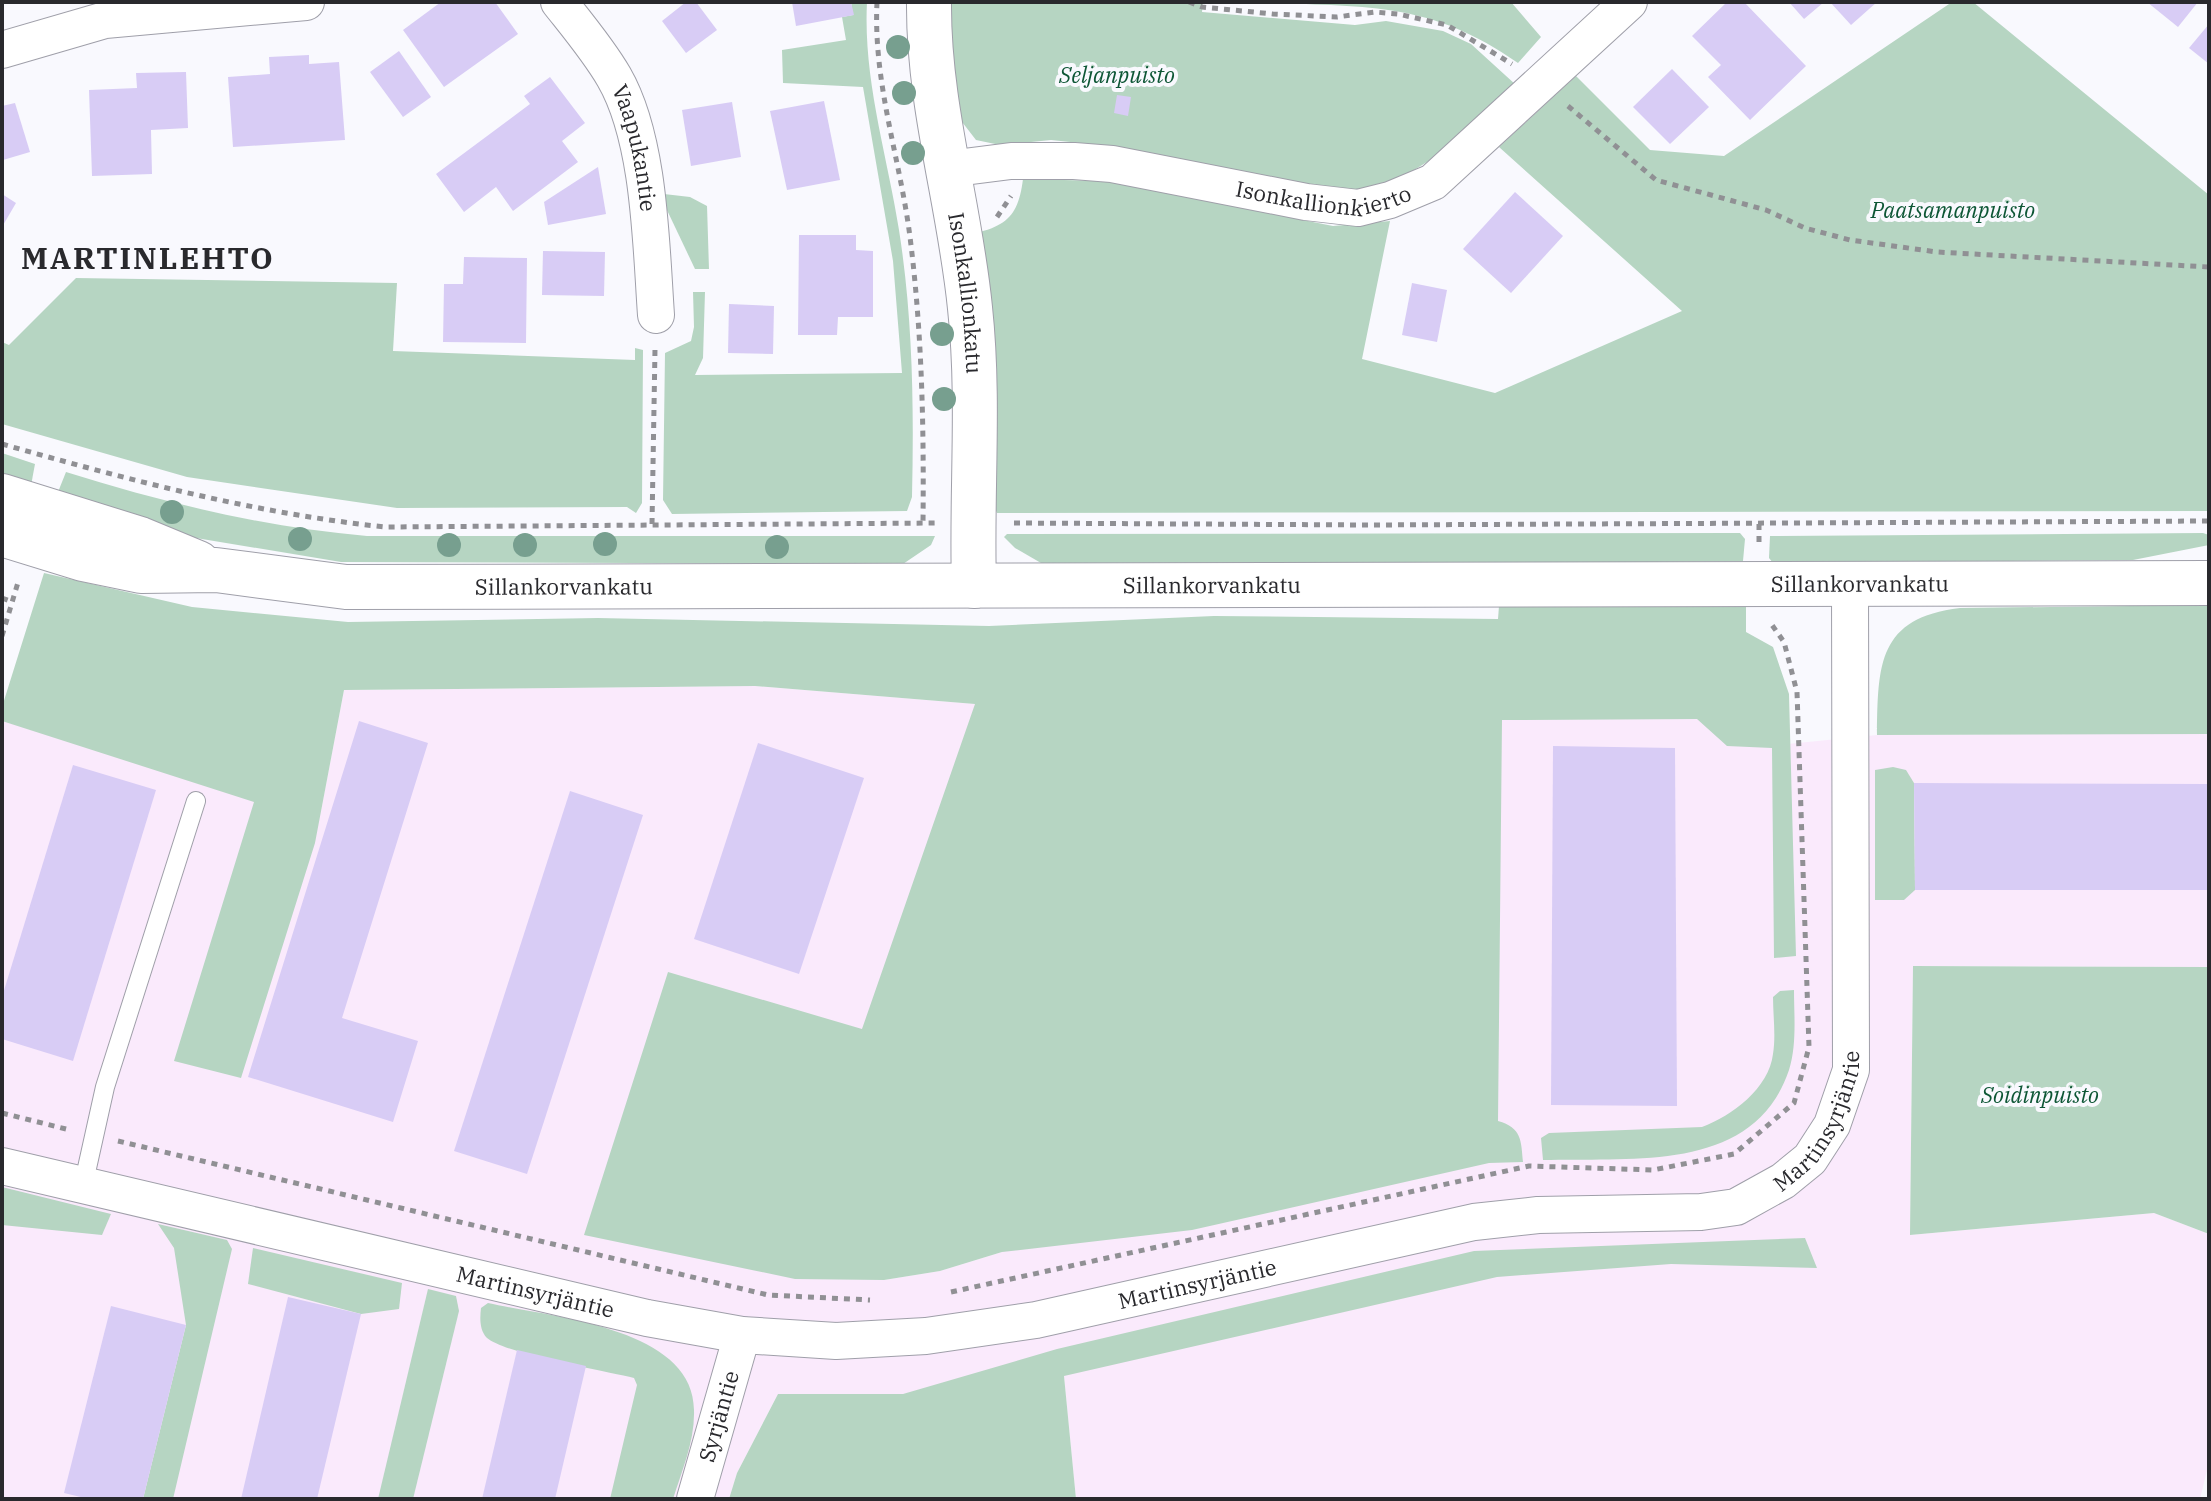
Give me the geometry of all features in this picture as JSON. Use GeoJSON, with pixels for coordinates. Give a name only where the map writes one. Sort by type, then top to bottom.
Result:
{"type":"FeatureCollection","features":[{"type":"Feature","properties":{"kind":"main road","name":"Isonkallionkatu"},"geometry":{"type":"LineString","coordinates":[[929,2],[932,84],[948,169],[974,352],[974,586]]}},
{"type":"Feature","properties":{"kind":"main road","name":"Sillankorvankatu"},"geometry":{"type":"LineString","coordinates":[[2,496],[140,539],[216,570]]}},
{"type":"Feature","properties":{"kind":"main road","name":"Sillankorvankatu"},"geometry":{"type":"LineString","coordinates":[[2,534],[69,555],[141,571],[216,570],[346,587],[2209,583]]}},
{"type":"Feature","properties":{"kind":"street"},"geometry":{"type":"LineString","coordinates":[[2,50],[105,20],[306,2]]}},
{"type":"Feature","properties":{"kind":"street","name":"Vaapukantie"},"geometry":{"type":"LineString","coordinates":[[559,2],[615,79],[631,122],[647,197],[656,315]]}},
{"type":"Feature","properties":{"kind":"street","name":"Isonkallionkierto"},"geometry":{"type":"LineString","coordinates":[[948,169],[1011,161],[1112,164],[1306,202],[1358,208],[1390,200],[1433,182],[1629,2]]}},
{"type":"Feature","properties":{"kind":"street","name":"Martinsyrjäntie"},"geometry":{"type":"LineString","coordinates":[[2,1166],[647,1318],[742,1335],[836,1341],[926,1336],[1020,1322],[1474,1222],[1538,1215],[1701,1212],[1736,1207],[1783,1181],[1810,1159],[1832,1125],[1851,1070],[1850,584]]}},
{"type":"Feature","properties":{"kind":"street","name":"Syrjäntie"},"geometry":{"type":"LineString","coordinates":[[695,1499],[742,1335]]}},
{"type":"Feature","properties":{"kind":"lane"},"geometry":{"type":"LineString","coordinates":[[83,1186],[105,1087],[196,801]]}},
{"type":"Feature","properties":{"kind":"path"},"geometry":{"type":"LineString","coordinates":[[877,2],[882,93],[910,234],[922,351],[923,523]]}},
{"type":"Feature","properties":{"kind":"path"},"geometry":{"type":"LineString","coordinates":[[1189,2],[1202,7],[1273,14],[1337,17],[1375,12],[1447,25],[1481,42],[1540,84],[1656,180],[1766,210],[1805,228],[1850,240],[1937,252],[2209,267]]}},
{"type":"Feature","properties":{"kind":"path"},"geometry":{"type":"LineString","coordinates":[[652,524],[656,315]]}},
{"type":"Feature","properties":{"kind":"path"},"geometry":{"type":"LineString","coordinates":[[2,444],[184,494],[305,518],[385,527],[972,522],[1401,525],[2209,521]]}},
{"type":"Feature","properties":{"kind":"path"},"geometry":{"type":"LineString","coordinates":[[939,1295],[1529,1166],[1653,1170],[1734,1154],[1794,1103],[1809,1047],[1800,733],[1797,692],[1784,642],[1759,607],[1760,584]]}},
{"type":"Feature","properties":{"kind":"path"},"geometry":{"type":"LineString","coordinates":[[2,598],[13,602]]}},
{"type":"Feature","properties":{"kind":"path"},"geometry":{"type":"LineString","coordinates":[[2,1113],[768,1295],[878,1300]]}},
{"type":"Feature","properties":{"kind":"shaded area"},"geometry":{"type":"Polygon","coordinates":[[[1551,648],[1778,745],[1877,735],[2209,733],[2209,967],[1913,966],[1910,1235],[2154,1213],[2209,1234],[2209,1462],[2200,1499],[1076,1499],[1064,1376],[903,1394],[778,1394],[737,1473],[729,1499],[2,1499],[2,721],[321,811],[344,690],[755,686],[975,704],[884,1280],[940,1271],[1002,1252],[1551,648]]]}},
{"type":"Feature","properties":{"kind":"green space"},"geometry":{"type":"Polygon","coordinates":[[[851,2],[867,2],[872,88],[904,263],[912,364],[912,497],[907,511],[672,514],[663,500],[665,353],[691,341],[694,327],[693,292],[705,292],[703,358],[695,375],[902,373],[893,261],[863,87],[783,83],[782,50],[846,40],[842,17],[853,15],[851,2]]]}},
{"type":"Feature","properties":{"kind":"green space","name":"Seljanpuisto"},"geometry":{"type":"Polygon","coordinates":[[[948,2],[1203,2],[1202,12],[1355,25],[1386,21],[1443,31],[1471,44],[1516,85],[1458,139],[1416,169],[1368,188],[1341,192],[1080,143],[1051,140],[1000,145],[976,140],[959,118],[948,2]]]}},
{"type":"Feature","properties":{"kind":"green space"},"geometry":{"type":"Polygon","coordinates":[[[1260,2],[1511,2],[1541,37],[1518,63],[1455,28],[1425,18],[1365,7],[1260,2]]]}},
{"type":"Feature","properties":{"kind":"green space","name":"Paatsamanpuisto"},"geometry":{"type":"Polygon","coordinates":[[[1952,2],[1973,2],[2209,195],[2209,511],[997,513],[993,504],[980,232],[999,225],[1012,214],[1023,179],[1105,181],[1333,226],[1390,221],[1362,359],[1495,393],[1682,311],[1499,147],[1576,76],[1650,150],[1724,156],[1952,2]]]}},
{"type":"Feature","properties":{"kind":"green space"},"geometry":{"type":"Polygon","coordinates":[[[664,194],[690,197],[707,206],[709,269],[695,269],[666,208],[664,194]]]}},
{"type":"Feature","properties":{"kind":"green space"},"geometry":{"type":"Polygon","coordinates":[[[76,278],[397,283],[393,351],[635,360],[635,348],[643,350],[642,503],[636,513],[627,507],[397,508],[187,477],[2,424],[2,342],[9,345],[76,278]]]}},
{"type":"Feature","properties":{"kind":"green space"},"geometry":{"type":"Polygon","coordinates":[[[2,453],[35,464],[30,491],[2,484],[2,453]]]}},
{"type":"Feature","properties":{"kind":"green space"},"geometry":{"type":"Polygon","coordinates":[[[66,472],[215,512],[290,527],[367,536],[935,536],[931,545],[903,564],[341,562],[166,533],[56,497],[66,472]]]}},
{"type":"Feature","properties":{"kind":"green space"},"geometry":{"type":"Polygon","coordinates":[[[1740,533],[1745,539],[1743,561],[1655,562],[1041,563],[1015,548],[1004,537],[1007,534],[1740,533]]]}},
{"type":"Feature","properties":{"kind":"green space"},"geometry":{"type":"Polygon","coordinates":[[[2209,535],[2209,545],[2133,560],[1773,563],[1769,558],[1770,536],[2209,535]]]}},
{"type":"Feature","properties":{"kind":"green space"},"geometry":{"type":"Polygon","coordinates":[[[44,573],[192,607],[348,622],[598,618],[989,626],[1214,616],[1498,619],[1499,606],[1746,606],[1746,632],[1773,647],[1789,694],[1796,956],[1774,958],[1772,748],[1727,746],[1697,719],[1502,720],[1498,1121],[1516,1131],[1521,1141],[1523,1162],[1489,1163],[1192,1230],[1002,1252],[940,1271],[884,1280],[795,1279],[584,1235],[668,972],[862,1029],[975,704],[755,686],[344,690],[315,843],[241,1078],[174,1061],[254,802],[2,721],[2,707],[44,573]]]}},
{"type":"Feature","properties":{"kind":"green space"},"geometry":{"type":"Polygon","coordinates":[[[2209,605],[2209,734],[1877,735],[1879,687],[1888,649],[1898,634],[1913,622],[1933,613],[1960,608],[2209,605]]]}},
{"type":"Feature","properties":{"kind":"green space"},"geometry":{"type":"Polygon","coordinates":[[[1893,767],[1906,770],[1914,783],[1915,890],[1904,900],[1875,900],[1875,770],[1893,767]]]}},
{"type":"Feature","properties":{"kind":"green space","name":"Soidinpuisto"},"geometry":{"type":"Polygon","coordinates":[[[1913,966],[2209,967],[2209,1234],[2154,1213],[1910,1235],[1913,966]]]}},
{"type":"Feature","properties":{"kind":"green space"},"geometry":{"type":"Polygon","coordinates":[[[1794,990],[1794,1040],[1789,1070],[1772,1104],[1748,1128],[1719,1143],[1686,1153],[1651,1158],[1543,1160],[1541,1138],[1549,1133],[1702,1127],[1737,1108],[1757,1089],[1770,1066],[1774,1040],[1773,997],[1780,991],[1794,990]]]}},
{"type":"Feature","properties":{"kind":"green space"},"geometry":{"type":"Polygon","coordinates":[[[2,1187],[111,1214],[102,1235],[2,1225],[2,1187]]]}},
{"type":"Feature","properties":{"kind":"green space"},"geometry":{"type":"Polygon","coordinates":[[[158,1224],[227,1240],[232,1249],[173,1499],[143,1499],[186,1325],[174,1248],[158,1224]]]}},
{"type":"Feature","properties":{"kind":"green space"},"geometry":{"type":"Polygon","coordinates":[[[1805,1238],[1817,1268],[1671,1264],[1497,1277],[1064,1376],[1076,1499],[729,1499],[737,1473],[778,1394],[903,1394],[1057,1349],[1474,1251],[1805,1238]]]}},
{"type":"Feature","properties":{"kind":"green space"},"geometry":{"type":"Polygon","coordinates":[[[253,1248],[402,1283],[399,1309],[361,1314],[248,1284],[253,1248]]]}},
{"type":"Feature","properties":{"kind":"green space"},"geometry":{"type":"Polygon","coordinates":[[[428,1289],[456,1296],[459,1311],[413,1499],[378,1499],[428,1289]]]}},
{"type":"Feature","properties":{"kind":"green space"},"geometry":{"type":"Polygon","coordinates":[[[488,1303],[614,1331],[645,1343],[670,1360],[688,1382],[694,1410],[690,1444],[673,1499],[610,1499],[637,1385],[634,1378],[534,1356],[498,1344],[484,1335],[481,1327],[481,1308],[488,1303]]]}},
{"type":"Feature","properties":{"kind":"building"},"geometry":{"type":"Polygon","coordinates":[[[441,2],[495,2],[518,34],[444,87],[403,30],[441,2]]]}},
{"type":"Feature","properties":{"kind":"building"},"geometry":{"type":"Polygon","coordinates":[[[686,2],[696,2],[717,30],[686,53],[662,21],[686,2]]]}},
{"type":"Feature","properties":{"kind":"building"},"geometry":{"type":"Polygon","coordinates":[[[792,2],[851,2],[854,15],[796,26],[792,2]]]}},
{"type":"Feature","properties":{"kind":"building"},"geometry":{"type":"Polygon","coordinates":[[[1727,2],[1744,2],[1806,66],[1750,120],[1708,77],[1721,65],[1692,36],[1727,2]]]}},
{"type":"Feature","properties":{"kind":"building"},"geometry":{"type":"Polygon","coordinates":[[[1789,2],[1824,2],[1804,19],[1789,2]]]}},
{"type":"Feature","properties":{"kind":"building"},"geometry":{"type":"Polygon","coordinates":[[[1830,2],[1877,2],[1851,25],[1830,2]]]}},
{"type":"Feature","properties":{"kind":"building"},"geometry":{"type":"Polygon","coordinates":[[[2147,2],[2198,2],[2178,27],[2147,2]]]}},
{"type":"Feature","properties":{"kind":"building"},"geometry":{"type":"Polygon","coordinates":[[[2209,24],[2209,64],[2189,48],[2209,24]]]}},
{"type":"Feature","properties":{"kind":"building"},"geometry":{"type":"Polygon","coordinates":[[[399,51],[431,97],[403,117],[370,72],[399,51]]]}},
{"type":"Feature","properties":{"kind":"building"},"geometry":{"type":"Polygon","coordinates":[[[309,55],[309,64],[339,62],[345,140],[233,147],[228,77],[270,74],[269,57],[309,55]]]}},
{"type":"Feature","properties":{"kind":"building"},"geometry":{"type":"Polygon","coordinates":[[[1672,69],[1709,107],[1670,144],[1633,107],[1672,69]]]}},
{"type":"Feature","properties":{"kind":"building"},"geometry":{"type":"Polygon","coordinates":[[[186,72],[188,128],[151,130],[152,174],[92,176],[89,90],[137,88],[136,73],[186,72]]]}},
{"type":"Feature","properties":{"kind":"building"},"geometry":{"type":"Polygon","coordinates":[[[550,77],[585,123],[562,141],[578,162],[513,211],[496,187],[464,212],[436,174],[530,104],[524,96],[550,77]]]}},
{"type":"Feature","properties":{"kind":"building"},"geometry":{"type":"Polygon","coordinates":[[[1117,95],[1131,97],[1128,116],[1114,113],[1117,95]]]}},
{"type":"Feature","properties":{"kind":"building"},"geometry":{"type":"Polygon","coordinates":[[[824,101],[840,180],[787,190],[770,111],[824,101]]]}},
{"type":"Feature","properties":{"kind":"building"},"geometry":{"type":"Polygon","coordinates":[[[732,102],[741,157],[691,166],[682,110],[732,102]]]}},
{"type":"Feature","properties":{"kind":"building"},"geometry":{"type":"Polygon","coordinates":[[[15,103],[30,152],[3,160],[2,106],[15,103]]]}},
{"type":"Feature","properties":{"kind":"building"},"geometry":{"type":"Polygon","coordinates":[[[598,167],[606,214],[548,225],[544,202],[598,167]]]}},
{"type":"Feature","properties":{"kind":"building"},"geometry":{"type":"Polygon","coordinates":[[[1515,192],[1563,236],[1511,293],[1463,249],[1515,192]]]}},
{"type":"Feature","properties":{"kind":"building"},"geometry":{"type":"Polygon","coordinates":[[[2,194],[16,203],[2,227],[2,194]]]}},
{"type":"Feature","properties":{"kind":"building"},"geometry":{"type":"Polygon","coordinates":[[[799,235],[856,235],[856,250],[873,251],[873,317],[838,317],[837,335],[798,335],[799,235]]]}},
{"type":"Feature","properties":{"kind":"building"},"geometry":{"type":"Polygon","coordinates":[[[543,251],[605,252],[604,296],[542,295],[543,251]]]}},
{"type":"Feature","properties":{"kind":"building"},"geometry":{"type":"Polygon","coordinates":[[[464,257],[527,258],[526,343],[443,342],[444,284],[463,284],[464,257]]]}},
{"type":"Feature","properties":{"kind":"building"},"geometry":{"type":"Polygon","coordinates":[[[1412,283],[1447,290],[1437,342],[1402,335],[1412,283]]]}},
{"type":"Feature","properties":{"kind":"building"},"geometry":{"type":"Polygon","coordinates":[[[729,304],[774,306],[773,354],[728,353],[729,304]]]}},
{"type":"Feature","properties":{"kind":"building"},"geometry":{"type":"Polygon","coordinates":[[[359,721],[428,743],[342,1018],[418,1041],[393,1122],[248,1077],[359,721]]]}},
{"type":"Feature","properties":{"kind":"building"},"geometry":{"type":"Polygon","coordinates":[[[758,743],[864,778],[799,974],[694,939],[758,743]]]}},
{"type":"Feature","properties":{"kind":"building"},"geometry":{"type":"Polygon","coordinates":[[[1553,746],[1675,748],[1677,1106],[1551,1105],[1553,746]]]}},
{"type":"Feature","properties":{"kind":"building"},"geometry":{"type":"Polygon","coordinates":[[[73,765],[156,790],[73,1061],[2,1039],[2,997],[73,765]]]}},
{"type":"Feature","properties":{"kind":"building"},"geometry":{"type":"Polygon","coordinates":[[[1914,783],[2209,784],[2209,890],[1915,890],[1914,783]]]}},
{"type":"Feature","properties":{"kind":"building"},"geometry":{"type":"Polygon","coordinates":[[[570,791],[643,815],[527,1174],[454,1151],[570,791]]]}},
{"type":"Feature","properties":{"kind":"building"},"geometry":{"type":"Polygon","coordinates":[[[288,1297],[361,1314],[317,1499],[241,1499],[288,1297]]]}},
{"type":"Feature","properties":{"kind":"building"},"geometry":{"type":"Polygon","coordinates":[[[111,1306],[186,1325],[143,1499],[89,1499],[64,1493],[111,1306]]]}},
{"type":"Feature","properties":{"kind":"building"},"geometry":{"type":"Polygon","coordinates":[[[517,1350],[586,1366],[555,1499],[482,1499],[517,1350]]]}},
{"type":"Feature","properties":{"kind":"district","name":"MARTINLEHTO"},"geometry":{"type":"Point","coordinates":[148,259]}}]}
